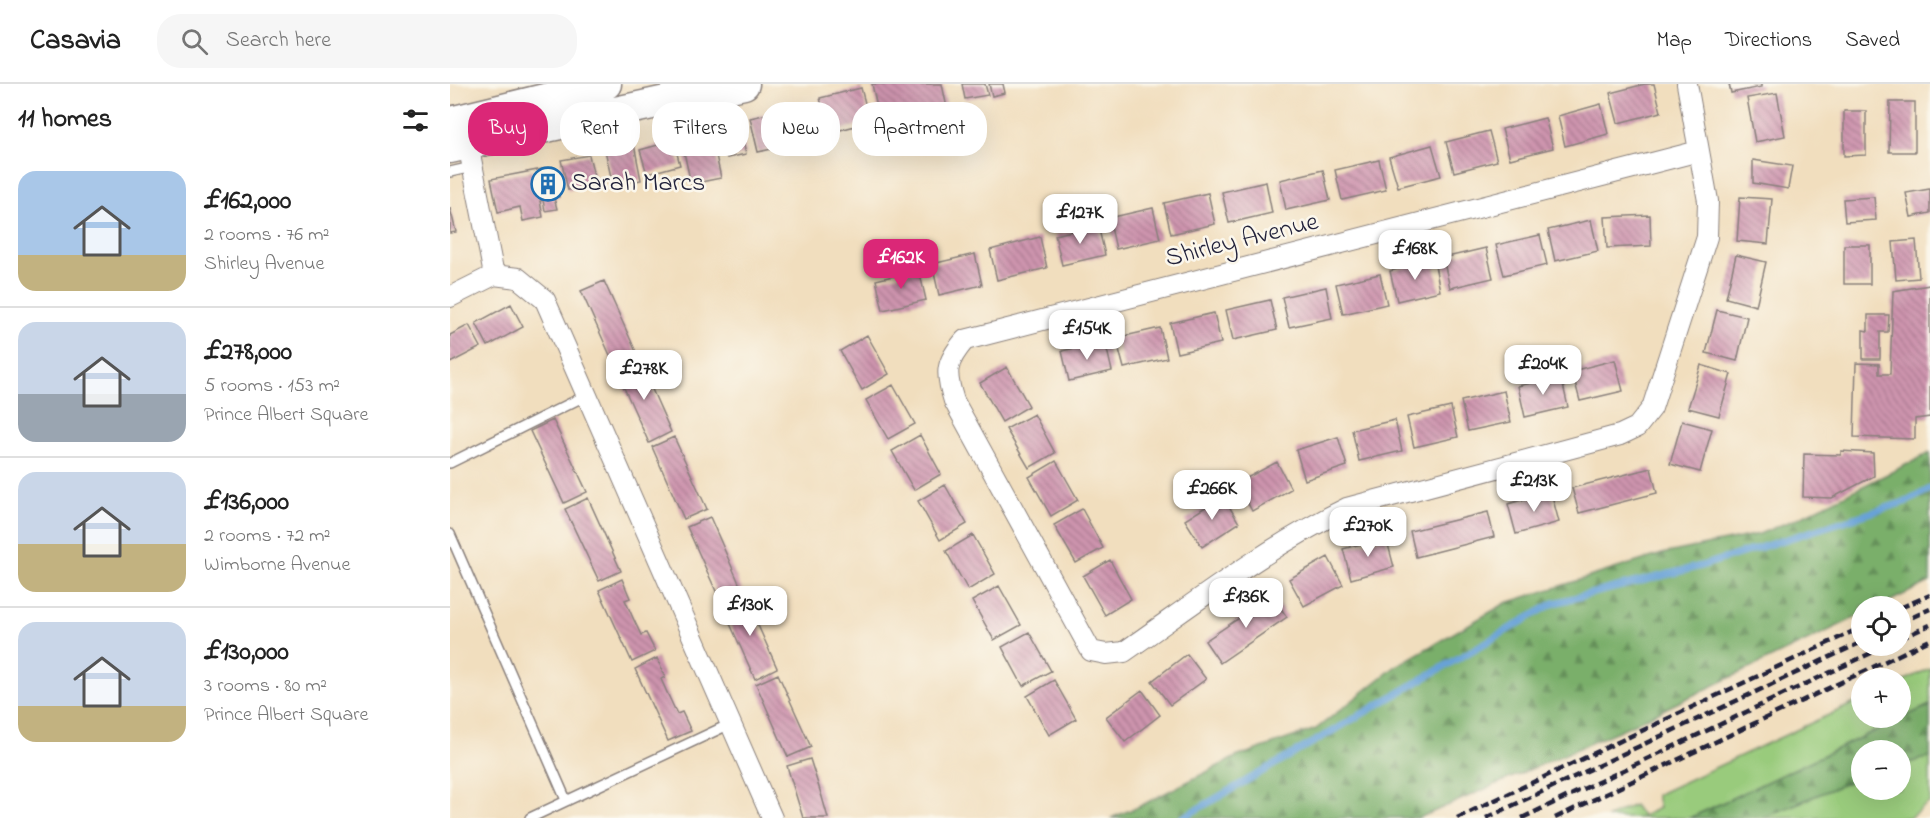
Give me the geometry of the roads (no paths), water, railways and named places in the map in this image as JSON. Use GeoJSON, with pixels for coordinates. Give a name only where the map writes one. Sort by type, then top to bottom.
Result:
{"type":"FeatureCollection","features":[{"type":"Feature","properties":{"kind":"main road"},"geometry":{"type":"LineString","coordinates":[[461,134],[606,84]]}},
{"type":"Feature","properties":{"kind":"main road"},"geometry":{"type":"LineString","coordinates":[[461,134],[736,85]]}},
{"type":"Feature","properties":{"kind":"street"},"geometry":{"type":"LineString","coordinates":[[1687,84],[1699,151]]}},
{"type":"Feature","properties":{"kind":"street"},"geometry":{"type":"LineString","coordinates":[[461,134],[494,275]]}},
{"type":"Feature","properties":{"kind":"street","name":"Shirley Avenue"},"geometry":{"type":"LineString","coordinates":[[1699,151],[1708,201],[1707,237],[1652,408],[1637,427],[1620,435],[1347,508],[1316,523],[1230,578],[1124,652],[1106,654],[1091,651],[954,401],[946,377],[952,354],[965,340],[1699,151]]}},
{"type":"Feature","properties":{"kind":"street"},"geometry":{"type":"LineString","coordinates":[[450,297],[494,275],[518,278],[545,300],[772,818]]}},
{"type":"Feature","properties":{"kind":"lane"},"geometry":{"type":"LineString","coordinates":[[450,172],[461,134]]}},
{"type":"Feature","properties":{"kind":"lane"},"geometry":{"type":"LineString","coordinates":[[450,463],[587,395]]}},
{"type":"Feature","properties":{"kind":"lane"},"geometry":{"type":"LineString","coordinates":[[450,534],[566,800]]}},
{"type":"Feature","properties":{"kind":"lane"},"geometry":{"type":"LineString","coordinates":[[530,818],[730,724]]}},
{"type":"Feature","properties":{"kind":"waterway"},"geometry":{"type":"LineString","coordinates":[[1182,818],[1554,603],[1701,566],[1908,501],[1930,489]]}},
{"type":"Feature","properties":{"kind":"railway"},"geometry":{"type":"LineString","coordinates":[[1911,603],[1930,595]]}},
{"type":"Feature","properties":{"kind":"railway"},"geometry":{"type":"LineString","coordinates":[[1911,618],[1930,609]]}},
{"type":"Feature","properties":{"kind":"railway"},"geometry":{"type":"LineString","coordinates":[[1911,634],[1930,625]]}},
{"type":"Feature","properties":{"kind":"railway"},"geometry":{"type":"LineString","coordinates":[[1457,818],[1851,632]]}},
{"type":"Feature","properties":{"kind":"railway"},"geometry":{"type":"LineString","coordinates":[[1555,818],[1930,640]]}},
{"type":"Feature","properties":{"kind":"railway"},"geometry":{"type":"LineString","coordinates":[[1486,818],[1851,647]]}},
{"type":"Feature","properties":{"kind":"railway"},"geometry":{"type":"LineString","coordinates":[[1522,818],[1865,656]]}},
{"type":"Feature","properties":{"kind":"place","name":"Sarah Marcs"},"geometry":{"type":"Point","coordinates":[548,184]}}]}
